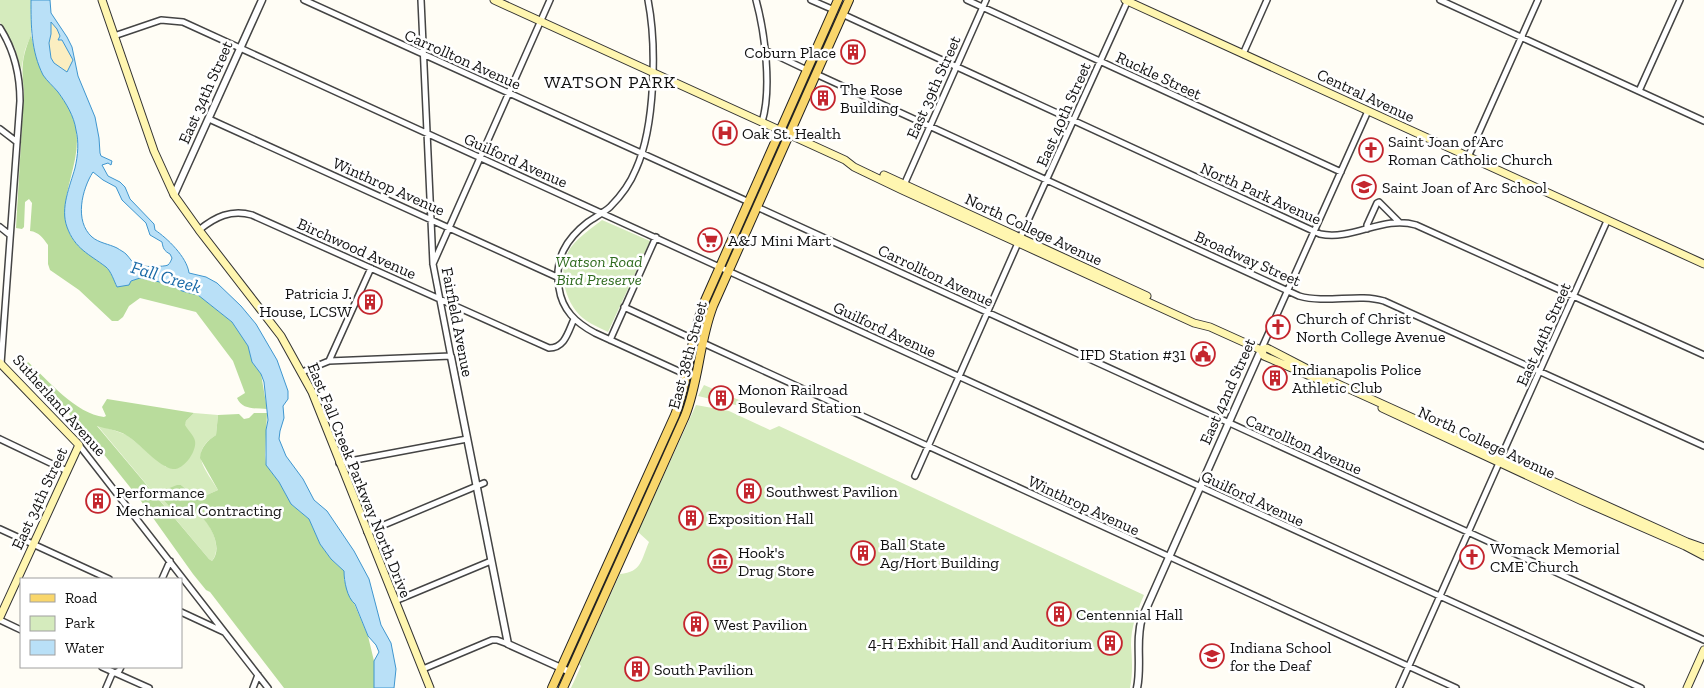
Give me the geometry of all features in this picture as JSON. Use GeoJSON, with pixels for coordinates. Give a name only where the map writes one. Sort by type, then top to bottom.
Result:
{"type":"FeatureCollection","features":[{"type":"Feature","properties":{"kind":"main road","name":"East Fall Creek Parkway North Drive"},"geometry":{"type":"LineString","coordinates":[[102,0],[154,151],[174,196],[198,230],[281,336],[302,372],[318,407],[366,532],[430,688]]}},
{"type":"Feature","properties":{"kind":"main road","name":"North College Avenue"},"geometry":{"type":"LineString","coordinates":[[494,0],[845,160],[902,190],[1019,240]]}},
{"type":"Feature","properties":{"kind":"main road","name":"East 38th Street"},"geometry":{"type":"LineString","coordinates":[[552,688],[675,415],[687,375],[701,310],[838,0]]}},
{"type":"Feature","properties":{"kind":"main road","name":"East 38th Street"},"geometry":{"type":"LineString","coordinates":[[563,688],[688,409],[697,377],[702,343],[711,312],[849,0]]}},
{"type":"Feature","properties":{"kind":"main road","name":"Central Avenue"},"geometry":{"type":"LineString","coordinates":[[1127,0],[1704,264]]}},
{"type":"Feature","properties":{"kind":"main road","name":"North College Avenue"},"geometry":{"type":"LineString","coordinates":[[845,160],[856,162],[1194,323],[1210,327],[1261,350],[1267,348],[1319,375],[1704,556]]}},
{"type":"Feature","properties":{"kind":"main road","name":"Sutherland Avenue"},"geometry":{"type":"LineString","coordinates":[[1,363],[79,445]]}},
{"type":"Feature","properties":{"kind":"main road","name":"East 34th Street"},"geometry":{"type":"LineString","coordinates":[[0,618],[79,445]]}},
{"type":"Feature","properties":{"kind":"main road","name":"North College Avenue"},"geometry":{"type":"LineString","coordinates":[[1500,460],[1704,548]]}},
{"type":"Feature","properties":{"kind":"main road"},"geometry":{"type":"LineString","coordinates":[[1687,688],[1704,650]]}},
{"type":"Feature","properties":{"kind":"street","name":"East 34th Street"},"geometry":{"type":"LineString","coordinates":[[174,196],[262,0]]}},
{"type":"Feature","properties":{"kind":"street","name":"Carrollton Avenue"},"geometry":{"type":"LineString","coordinates":[[304,0],[748,202]]}},
{"type":"Feature","properties":{"kind":"street","name":"Fairfield Avenue"},"geometry":{"type":"LineString","coordinates":[[421,0],[433,264],[508,644]]}},
{"type":"Feature","properties":{"kind":"street"},"geometry":{"type":"LineString","coordinates":[[433,264],[550,0]]}},
{"type":"Feature","properties":{"kind":"street"},"geometry":{"type":"LineString","coordinates":[[648,0],[654,38],[653,72],[649,115],[642,153],[637,168],[626,187],[602,213],[568,241],[560,258],[557,277],[562,301],[574,320],[587,329],[687,375]]}},
{"type":"Feature","properties":{"kind":"street"},"geometry":{"type":"LineString","coordinates":[[756,0],[765,50],[766,93],[762,122]]}},
{"type":"Feature","properties":{"kind":"street"},"geometry":{"type":"LineString","coordinates":[[811,0],[834,10]]}},
{"type":"Feature","properties":{"kind":"street","name":"Ruckle Street"},"geometry":{"type":"LineString","coordinates":[[967,0],[1341,172]]}},
{"type":"Feature","properties":{"kind":"street","name":"East 39th Street"},"geometry":{"type":"LineString","coordinates":[[904,185],[986,0]]}},
{"type":"Feature","properties":{"kind":"street","name":"East 40th Street"},"geometry":{"type":"LineString","coordinates":[[915,476],[1127,0]]}},
{"type":"Feature","properties":{"kind":"street"},"geometry":{"type":"LineString","coordinates":[[1243,54],[1267,0]]}},
{"type":"Feature","properties":{"kind":"street"},"geometry":{"type":"LineString","coordinates":[[1440,0],[1704,121]]}},
{"type":"Feature","properties":{"kind":"street"},"geometry":{"type":"LineString","coordinates":[[1468,157],[1538,0]]}},
{"type":"Feature","properties":{"kind":"street"},"geometry":{"type":"LineString","coordinates":[[1639,91],[1680,0]]}},
{"type":"Feature","properties":{"kind":"street","name":"North Park Avenue"},"geometry":{"type":"LineString","coordinates":[[842,14],[1324,235],[1334,236],[1389,223],[1410,223],[1704,355]]}},
{"type":"Feature","properties":{"kind":"street","name":"Guilford Avenue"},"geometry":{"type":"LineString","coordinates":[[114,36],[156,22],[170,20],[183,22],[1641,688]]}},
{"type":"Feature","properties":{"kind":"street","name":"Sutherland Avenue"},"geometry":{"type":"LineString","coordinates":[[0,28],[12,51],[19,80],[20,102],[1,363]]}},
{"type":"Feature","properties":{"kind":"street"},"geometry":{"type":"LineString","coordinates":[[765,50],[807,70]]}},
{"type":"Feature","properties":{"kind":"street","name":"Broadway Street"},"geometry":{"type":"LineString","coordinates":[[816,74],[1302,297],[1316,299],[1370,298],[1380,300],[1704,446]]}},
{"type":"Feature","properties":{"kind":"street","name":"East 42nd Street"},"geometry":{"type":"LineString","coordinates":[[1137,688],[1141,621],[1368,111]]}},
{"type":"Feature","properties":{"kind":"street","name":"Winthrop Avenue"},"geometry":{"type":"LineString","coordinates":[[209,119],[557,277]]}},
{"type":"Feature","properties":{"kind":"street"},"geometry":{"type":"LineString","coordinates":[[0,129],[17,142]]}},
{"type":"Feature","properties":{"kind":"street"},"geometry":{"type":"LineString","coordinates":[[1367,229],[1367,224],[1377,203],[1382,203],[1399,222]]}},
{"type":"Feature","properties":{"kind":"street","name":"Carrollton Avenue"},"geometry":{"type":"LineString","coordinates":[[757,207],[1704,640]]}},
{"type":"Feature","properties":{"kind":"street","name":"Birchwood Avenue"},"geometry":{"type":"LineString","coordinates":[[198,230],[221,215],[247,214],[549,348],[556,348],[563,343],[574,320]]}},
{"type":"Feature","properties":{"kind":"street","name":"East 44th Street"},"geometry":{"type":"LineString","coordinates":[[1399,688],[1607,221]]}},
{"type":"Feature","properties":{"kind":"street"},"geometry":{"type":"LineString","coordinates":[[0,227],[10,235]]}},
{"type":"Feature","properties":{"kind":"street"},"geometry":{"type":"LineString","coordinates":[[610,340],[656,237]]}},
{"type":"Feature","properties":{"kind":"street"},"geometry":{"type":"LineString","coordinates":[[329,361],[371,268]]}},
{"type":"Feature","properties":{"kind":"street"},"geometry":{"type":"LineString","coordinates":[[624,307],[694,339]]}},
{"type":"Feature","properties":{"kind":"street","name":"Winthrop Avenue"},"geometry":{"type":"LineString","coordinates":[[702,343],[1456,688]]}},
{"type":"Feature","properties":{"kind":"street"},"geometry":{"type":"LineString","coordinates":[[302,372],[329,361],[451,356]]}},
{"type":"Feature","properties":{"kind":"street"},"geometry":{"type":"LineString","coordinates":[[0,439],[67,471]]}},
{"type":"Feature","properties":{"kind":"street"},"geometry":{"type":"LineString","coordinates":[[339,463],[467,439]]}},
{"type":"Feature","properties":{"kind":"street","name":"Sutherland Avenue"},"geometry":{"type":"LineString","coordinates":[[79,445],[268,688]]}},
{"type":"Feature","properties":{"kind":"street"},"geometry":{"type":"LineString","coordinates":[[366,532],[484,483]]}},
{"type":"Feature","properties":{"kind":"street"},"geometry":{"type":"LineString","coordinates":[[0,530],[107,578]]}},
{"type":"Feature","properties":{"kind":"street"},"geometry":{"type":"LineString","coordinates":[[616,545],[626,549]]}},
{"type":"Feature","properties":{"kind":"street"},"geometry":{"type":"LineString","coordinates":[[162,578],[170,561]]}},
{"type":"Feature","properties":{"kind":"street"},"geometry":{"type":"LineString","coordinates":[[395,601],[491,561]]}},
{"type":"Feature","properties":{"kind":"street"},"geometry":{"type":"LineString","coordinates":[[182,612],[226,633]]}},
{"type":"Feature","properties":{"kind":"street"},"geometry":{"type":"LineString","coordinates":[[0,618],[20,629]]}},
{"type":"Feature","properties":{"kind":"street"},"geometry":{"type":"LineString","coordinates":[[423,669],[492,640],[497,640],[570,672]]}},
{"type":"Feature","properties":{"kind":"street"},"geometry":{"type":"LineString","coordinates":[[104,668],[149,688]]}},
{"type":"Feature","properties":{"kind":"street"},"geometry":{"type":"LineString","coordinates":[[106,688],[112,675],[120,668]]}},
{"type":"Feature","properties":{"kind":"street"},"geometry":{"type":"LineString","coordinates":[[253,688],[258,675]]}},
{"type":"Feature","properties":{"kind":"green space"},"geometry":{"type":"Polygon","coordinates":[[[0,0],[31,0],[31,35],[25,50],[21,70],[15,48],[0,22],[0,0]]]}},
{"type":"Feature","properties":{"kind":"green space"},"geometry":{"type":"Polygon","coordinates":[[[31,35],[43,75],[67,105],[76,129],[76,154],[65,203],[65,215],[70,234],[83,250],[108,269],[117,287],[139,278],[170,284],[182,291],[198,295],[232,322],[248,346],[252,362],[261,374],[267,409],[249,408],[239,402],[237,398],[245,393],[233,361],[196,312],[140,298],[129,306],[123,317],[118,321],[112,321],[79,290],[50,270],[48,264],[48,245],[38,234],[30,231],[32,203],[29,199],[25,202],[24,227],[22,229],[16,228],[24,91],[23,62],[31,35]]]}},
{"type":"Feature","properties":{"kind":"green space","name":"Watson Road Bird Preserve"},"geometry":{"type":"Polygon","coordinates":[[[602,220],[650,241],[608,332],[587,321],[576,311],[571,304],[565,287],[563,270],[572,246],[582,235],[602,220]]]}},
{"type":"Feature","properties":{"kind":"green space"},"geometry":{"type":"Polygon","coordinates":[[[28,362],[63,395],[83,410],[94,415],[106,416],[102,407],[107,399],[194,413],[186,421],[185,425],[195,441],[194,450],[185,463],[173,469],[161,464],[123,433],[97,426],[212,561],[216,548],[215,540],[204,519],[193,510],[177,515],[157,493],[181,485],[200,498],[218,490],[200,458],[205,445],[216,435],[218,415],[239,414],[244,419],[249,418],[254,413],[267,413],[266,465],[279,482],[291,504],[309,519],[320,544],[331,559],[344,571],[344,580],[368,636],[374,661],[374,688],[284,688],[210,592],[206,590],[193,574],[141,501],[98,447],[26,365],[28,362]]]}},
{"type":"Feature","properties":{"kind":"green space"},"geometry":{"type":"Polygon","coordinates":[[[704,385],[746,403],[744,407],[698,396],[704,385]]]}},
{"type":"Feature","properties":{"kind":"green space"},"geometry":{"type":"Polygon","coordinates":[[[696,405],[729,411],[770,430],[779,426],[1144,595],[1133,625],[1130,688],[571,688],[581,666],[579,664],[620,574],[633,571],[642,560],[649,542],[638,532],[696,405]]]}},
{"type":"Feature","properties":{"kind":"green space"},"geometry":{"type":"Polygon","coordinates":[[[194,413],[218,415],[216,435],[203,448],[201,455],[204,468],[218,490],[200,498],[181,485],[157,493],[177,515],[193,510],[209,525],[213,532],[216,547],[212,561],[96,424],[127,435],[166,467],[186,421],[194,413]]]}},
{"type":"Feature","properties":{"kind":"sand"},"geometry":{"type":"Polygon","coordinates":[[[51,22],[57,27],[60,41],[62,40],[73,60],[67,73],[54,63],[51,58],[49,43],[51,22]]]}},
{"type":"Feature","properties":{"kind":"water","name":"Fall Creek"},"geometry":{"type":"Polygon","coordinates":[[[31,0],[50,0],[51,13],[72,47],[78,76],[95,117],[101,156],[112,161],[111,165],[108,163],[102,165],[108,176],[125,187],[130,199],[154,224],[155,230],[181,254],[189,273],[206,277],[217,283],[241,306],[256,324],[277,360],[288,391],[288,399],[283,406],[284,418],[279,439],[286,456],[303,479],[314,500],[327,511],[354,551],[369,579],[381,625],[391,643],[396,669],[394,688],[374,688],[374,661],[379,652],[368,636],[355,604],[348,594],[344,571],[331,559],[320,544],[309,519],[291,504],[279,482],[266,465],[266,430],[268,420],[264,382],[261,374],[252,362],[248,346],[232,322],[198,295],[182,291],[170,284],[140,278],[131,281],[129,285],[117,287],[108,269],[78,246],[70,235],[65,220],[65,205],[77,158],[77,135],[67,105],[43,75],[39,66],[33,38],[31,0]],[[51,22],[49,43],[51,58],[54,63],[67,72],[73,60],[62,40],[58,40],[60,36],[51,22]],[[93,172],[83,196],[82,214],[86,230],[95,239],[124,252],[137,265],[168,265],[172,258],[164,249],[162,242],[150,235],[146,223],[122,200],[116,187],[93,172]]]}},
{"type":"Feature","properties":{"kind":"place","name":"Coburn Place"},"geometry":{"type":"Point","coordinates":[853,52]}},
{"type":"Feature","properties":{"kind":"place","name":"The Rose Building"},"geometry":{"type":"Point","coordinates":[823,98]}},
{"type":"Feature","properties":{"kind":"place","name":"Oak St. Health"},"geometry":{"type":"Point","coordinates":[725,133]}},
{"type":"Feature","properties":{"kind":"place","name":"Saint Joan of Arc Roman Catholic Church"},"geometry":{"type":"Point","coordinates":[1371,150]}},
{"type":"Feature","properties":{"kind":"place","name":"Saint Joan of Arc School"},"geometry":{"type":"Point","coordinates":[1364,187]}},
{"type":"Feature","properties":{"kind":"place","name":"A&J Mini Mart"},"geometry":{"type":"Point","coordinates":[710,240]}},
{"type":"Feature","properties":{"kind":"place","name":"Patricia J. House, LCSW"},"geometry":{"type":"Point","coordinates":[370,302]}},
{"type":"Feature","properties":{"kind":"place","name":"Church of Christ North College Avenue"},"geometry":{"type":"Point","coordinates":[1278,327]}},
{"type":"Feature","properties":{"kind":"place","name":"IFD Station #31"},"geometry":{"type":"Point","coordinates":[1203,354]}},
{"type":"Feature","properties":{"kind":"place","name":"Indianapolis Police Athletic Club"},"geometry":{"type":"Point","coordinates":[1275,378]}},
{"type":"Feature","properties":{"kind":"place","name":"Monon Railroad Boulevard Station"},"geometry":{"type":"Point","coordinates":[721,398]}},
{"type":"Feature","properties":{"kind":"place","name":"Southwest Pavilion"},"geometry":{"type":"Point","coordinates":[749,491]}},
{"type":"Feature","properties":{"kind":"place","name":"Performance Mechanical Contracting"},"geometry":{"type":"Point","coordinates":[98,501]}},
{"type":"Feature","properties":{"kind":"place","name":"Exposition Hall"},"geometry":{"type":"Point","coordinates":[691,518]}},
{"type":"Feature","properties":{"kind":"place","name":"Ball State Ag/Hort Building"},"geometry":{"type":"Point","coordinates":[863,553]}},
{"type":"Feature","properties":{"kind":"place","name":"Womack Memorial CME Church"},"geometry":{"type":"Point","coordinates":[1472,557]}},
{"type":"Feature","properties":{"kind":"place","name":"Hook's Drug Store"},"geometry":{"type":"Point","coordinates":[720,561]}},
{"type":"Feature","properties":{"kind":"place","name":"Centennial Hall"},"geometry":{"type":"Point","coordinates":[1059,614]}},
{"type":"Feature","properties":{"kind":"place","name":"West Pavilion"},"geometry":{"type":"Point","coordinates":[696,624]}},
{"type":"Feature","properties":{"kind":"place","name":"4-H Exhibit Hall and Auditorium"},"geometry":{"type":"Point","coordinates":[1110,643]}},
{"type":"Feature","properties":{"kind":"place","name":"Indiana School for the Deaf"},"geometry":{"type":"Point","coordinates":[1212,656]}},
{"type":"Feature","properties":{"kind":"place","name":"South Pavilion"},"geometry":{"type":"Point","coordinates":[637,669]}},
{"type":"Feature","properties":{"kind":"district","name":"WATSON PARK"},"geometry":{"type":"Point","coordinates":[610,82]}}]}
